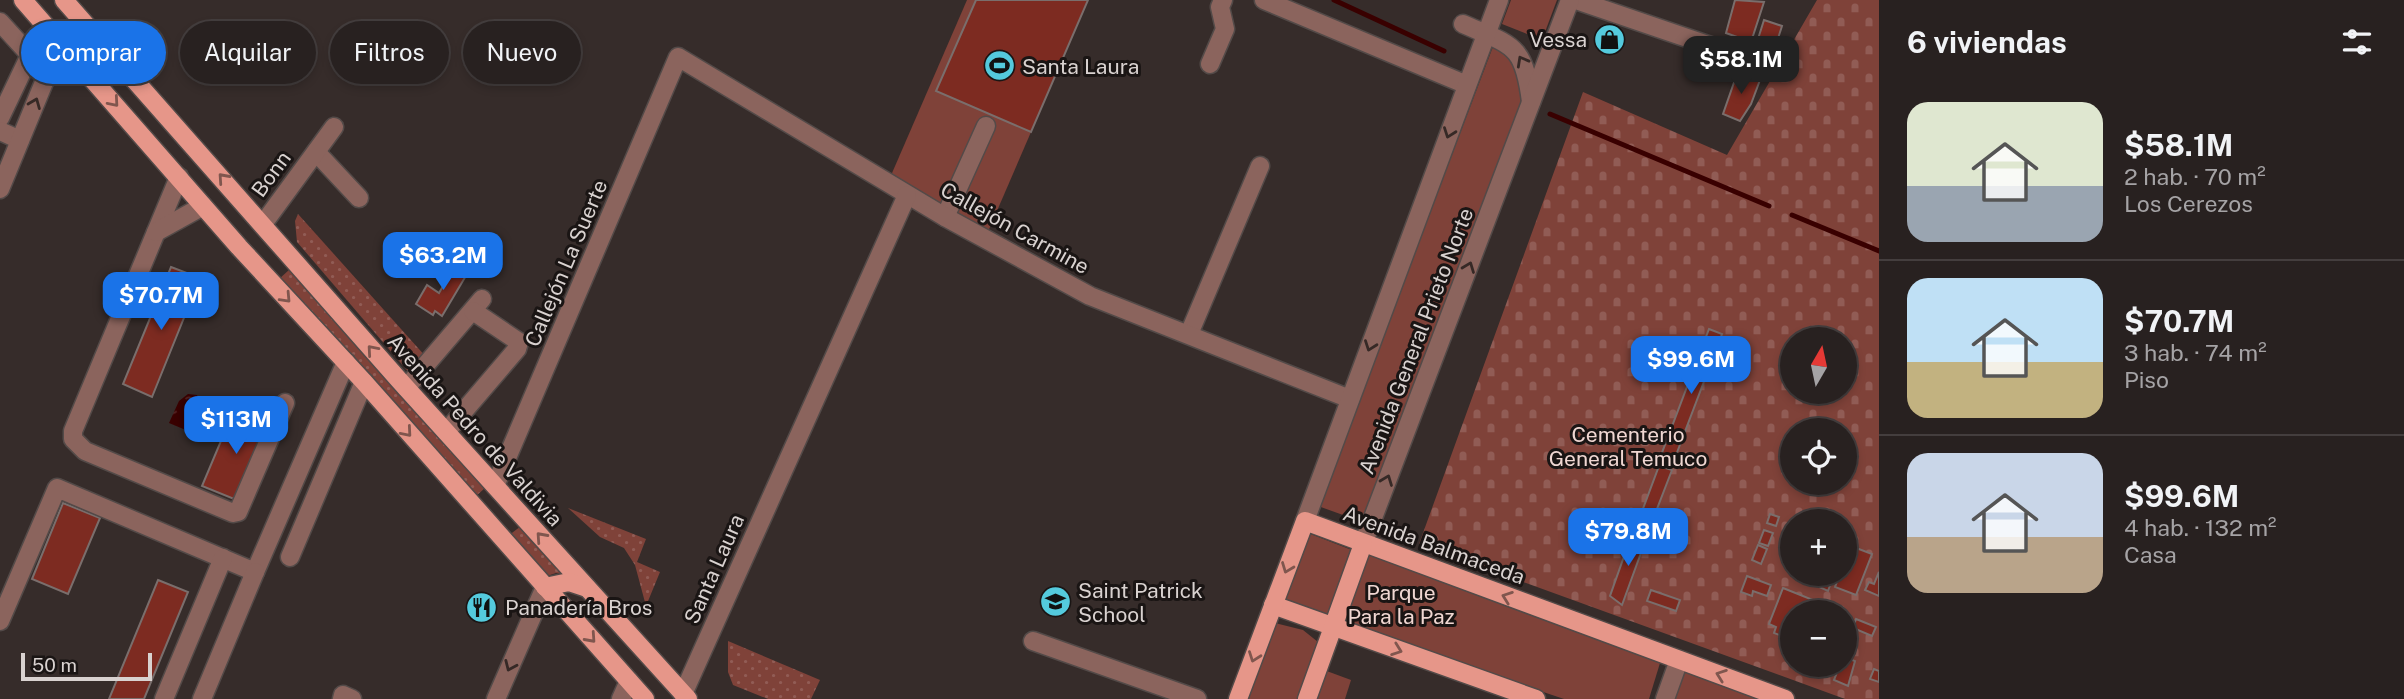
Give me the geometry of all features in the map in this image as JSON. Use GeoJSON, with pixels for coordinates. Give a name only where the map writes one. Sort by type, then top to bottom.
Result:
{"type":"FeatureCollection","features":[{"type":"Feature","properties":{"kind":"main road"},"geometry":{"type":"LineString","coordinates":[[23,0],[42,21]]}},
{"type":"Feature","properties":{"kind":"main road","name":"Avenida Pedro de Valdivia"},"geometry":{"type":"LineString","coordinates":[[64,0],[406,388],[686,696]]}},
{"type":"Feature","properties":{"kind":"main road"},"geometry":{"type":"LineString","coordinates":[[98,84],[203,206],[364,382],[645,699]]}},
{"type":"Feature","properties":{"kind":"main road","name":"Avenida Balmaceda"},"geometry":{"type":"LineString","coordinates":[[1305,521],[1785,699]]}},
{"type":"Feature","properties":{"kind":"main road","name":"Avenida General Prieto Norte"},"geometry":{"type":"LineString","coordinates":[[1238,699],[1305,521]]}},
{"type":"Feature","properties":{"kind":"main road","name":"Avenida General Prieto Norte"},"geometry":{"type":"LineString","coordinates":[[1307,699],[1363,544]]}},
{"type":"Feature","properties":{"kind":"main road"},"geometry":{"type":"LineString","coordinates":[[545,587],[569,582],[587,588]]}},
{"type":"Feature","properties":{"kind":"main road"},"geometry":{"type":"LineString","coordinates":[[1273,605],[1536,699]]}},
{"type":"Feature","properties":{"kind":"street"},"geometry":{"type":"LineString","coordinates":[[1210,64],[1225,29],[1220,7],[1223,0]]}},
{"type":"Feature","properties":{"kind":"street"},"geometry":{"type":"LineString","coordinates":[[1265,0],[1467,85]]}},
{"type":"Feature","properties":{"kind":"street","name":"Avenida General Prieto Norte"},"geometry":{"type":"LineString","coordinates":[[1305,521],[1499,0]]}},
{"type":"Feature","properties":{"kind":"street","name":"Avenida General Prieto Norte"},"geometry":{"type":"LineString","coordinates":[[1363,544],[1570,0]]}},
{"type":"Feature","properties":{"kind":"street"},"geometry":{"type":"LineString","coordinates":[[1576,0],[1740,56]]}},
{"type":"Feature","properties":{"kind":"street"},"geometry":{"type":"LineString","coordinates":[[0,22],[30,55],[0,118]]}},
{"type":"Feature","properties":{"kind":"street"},"geometry":{"type":"LineString","coordinates":[[1463,24],[1520,54],[1527,69],[1531,105]]}},
{"type":"Feature","properties":{"kind":"street","name":"Callejón Carmine"},"geometry":{"type":"LineString","coordinates":[[678,57],[907,195],[1090,296],[1350,399]]}},
{"type":"Feature","properties":{"kind":"street","name":"Callejón La Suerte"},"geometry":{"type":"LineString","coordinates":[[495,486],[678,57]]}},
{"type":"Feature","properties":{"kind":"street"},"geometry":{"type":"LineString","coordinates":[[0,189],[43,84]]}},
{"type":"Feature","properties":{"kind":"street"},"geometry":{"type":"LineString","coordinates":[[945,217],[986,126]]}},
{"type":"Feature","properties":{"kind":"street","name":"Bonn"},"geometry":{"type":"LineString","coordinates":[[263,224],[334,127]]}},
{"type":"Feature","properties":{"kind":"street"},"geometry":{"type":"LineString","coordinates":[[0,131],[20,141]]}},
{"type":"Feature","properties":{"kind":"street","name":"Bonn"},"geometry":{"type":"LineString","coordinates":[[316,152],[359,198]]}},
{"type":"Feature","properties":{"kind":"street"},"geometry":{"type":"LineString","coordinates":[[1189,334],[1259,166]]}},
{"type":"Feature","properties":{"kind":"street"},"geometry":{"type":"LineString","coordinates":[[178,177],[73,431],[78,446],[233,513],[238,512],[285,403]]}},
{"type":"Feature","properties":{"kind":"street","name":"Santa Laura"},"geometry":{"type":"LineString","coordinates":[[686,696],[907,195]]}},
{"type":"Feature","properties":{"kind":"street"},"geometry":{"type":"LineString","coordinates":[[156,232],[203,206]]}},
{"type":"Feature","properties":{"kind":"street"},"geometry":{"type":"LineString","coordinates":[[406,388],[477,305],[519,342],[517,349],[446,432]]}},
{"type":"Feature","properties":{"kind":"street"},"geometry":{"type":"LineString","coordinates":[[202,699],[346,362]]}},
{"type":"Feature","properties":{"kind":"street"},"geometry":{"type":"LineString","coordinates":[[290,557],[364,382]]}},
{"type":"Feature","properties":{"kind":"street"},"geometry":{"type":"LineString","coordinates":[[0,621],[57,488],[256,572]]}},
{"type":"Feature","properties":{"kind":"street"},"geometry":{"type":"LineString","coordinates":[[163,699],[223,558]]}},
{"type":"Feature","properties":{"kind":"street"},"geometry":{"type":"LineString","coordinates":[[496,699],[545,587]]}},
{"type":"Feature","properties":{"kind":"street"},"geometry":{"type":"LineString","coordinates":[[1033,641],[1197,699]]}},
{"type":"Feature","properties":{"kind":"street"},"geometry":{"type":"LineString","coordinates":[[1665,699],[1679,660]]}},
{"type":"Feature","properties":{"kind":"street"},"geometry":{"type":"LineString","coordinates":[[621,699],[629,681]]}},
{"type":"Feature","properties":{"kind":"green space","name":"Santa Laura"},"geometry":{"type":"Polygon","coordinates":[[[967,0],[1088,0],[987,234],[889,180],[967,0]]]}},
{"type":"Feature","properties":{"kind":"green space"},"geometry":{"type":"Polygon","coordinates":[[[1511,0],[1557,0],[1542,40],[1502,24],[1511,0]]]}},
{"type":"Feature","properties":{"kind":"green space","name":"Cementerio General Temuco"},"geometry":{"type":"Polygon","coordinates":[[[1817,0],[1879,0],[1879,699],[1845,699],[1785,677],[1857,677],[1857,600],[1780,600],[1780,675],[1419,544],[1583,92],[1727,155],[1817,0]]]}},
{"type":"Feature","properties":{"kind":"green space"},"geometry":{"type":"Polygon","coordinates":[[[1494,44],[1511,54],[1527,93],[1368,524],[1318,506],[1494,44]]]}},
{"type":"Feature","properties":{"kind":"green space"},"geometry":{"type":"Polygon","coordinates":[[[298,214],[427,358],[412,376],[297,242],[295,221],[298,214]]]}},
{"type":"Feature","properties":{"kind":"green space"},"geometry":{"type":"Polygon","coordinates":[[[289,270],[485,488],[476,496],[279,279],[289,270]]]}},
{"type":"Feature","properties":{"kind":"green space"},"geometry":{"type":"Polygon","coordinates":[[[568,508],[646,539],[637,562],[660,572],[646,606],[635,565],[624,548],[600,537],[568,508]]]}},
{"type":"Feature","properties":{"kind":"green space"},"geometry":{"type":"Polygon","coordinates":[[[521,526],[566,575],[556,573],[544,577],[508,536],[521,526]]]}},
{"type":"Feature","properties":{"kind":"green space"},"geometry":{"type":"Polygon","coordinates":[[[1308,533],[1357,552],[1333,616],[1283,598],[1308,533]]]}},
{"type":"Feature","properties":{"kind":"green space","name":"Parque Para la Paz"},"geometry":{"type":"Polygon","coordinates":[[[1367,552],[1660,663],[1649,699],[1564,699],[1343,624],[1367,552]]]}},
{"type":"Feature","properties":{"kind":"green space"},"geometry":{"type":"Polygon","coordinates":[[[1275,623],[1303,630],[1323,646],[1303,699],[1245,699],[1275,623]]]}},
{"type":"Feature","properties":{"kind":"green space"},"geometry":{"type":"Polygon","coordinates":[[[728,641],[820,680],[811,699],[768,699],[733,685],[728,672],[728,641]]]}},
{"type":"Feature","properties":{"kind":"green space"},"geometry":{"type":"Polygon","coordinates":[[[1685,664],[1776,699],[1673,699],[1685,664]]]}},
{"type":"Feature","properties":{"kind":"green space"},"geometry":{"type":"Polygon","coordinates":[[[1324,670],[1351,680],[1345,699],[1314,699],[1324,670]]]}},
{"type":"Feature","properties":{"kind":"water"},"geometry":{"type":"Polygon","coordinates":[[[188,394],[197,395],[203,408],[193,433],[169,423],[179,401],[188,394]]]}},
{"type":"Feature","properties":{"kind":"building"},"geometry":{"type":"Polygon","coordinates":[[[976,0],[1088,0],[1031,132],[936,91],[976,0]]]}},
{"type":"Feature","properties":{"kind":"building"},"geometry":{"type":"Polygon","coordinates":[[[1735,0],[1764,2],[1751,42],[1726,33],[1735,0]]]}},
{"type":"Feature","properties":{"kind":"building"},"geometry":{"type":"Polygon","coordinates":[[[1764,20],[1782,26],[1772,57],[1748,49],[1752,37],[1758,39],[1764,20]]]}},
{"type":"Feature","properties":{"kind":"building"},"geometry":{"type":"Polygon","coordinates":[[[1748,69],[1755,71],[1752,78],[1760,80],[1751,104],[1740,121],[1723,114],[1737,74],[1746,76],[1748,69]]]}},
{"type":"Feature","properties":{"kind":"building"},"geometry":{"type":"Polygon","coordinates":[[[457,262],[470,269],[442,316],[435,311],[433,315],[416,304],[427,285],[439,293],[457,262]]]}},
{"type":"Feature","properties":{"kind":"building"},"geometry":{"type":"Polygon","coordinates":[[[171,267],[200,278],[152,397],[123,384],[171,267]]]}},
{"type":"Feature","properties":{"kind":"building"},"geometry":{"type":"Polygon","coordinates":[[[1709,329],[1722,334],[1673,463],[1660,458],[1709,329]]]}},
{"type":"Feature","properties":{"kind":"building"},"geometry":{"type":"Polygon","coordinates":[[[234,410],[270,425],[239,501],[202,486],[234,410]]]}},
{"type":"Feature","properties":{"kind":"building"},"geometry":{"type":"Polygon","coordinates":[[[1659,466],[1672,470],[1650,527],[1638,522],[1659,466]]]}},
{"type":"Feature","properties":{"kind":"building"},"geometry":{"type":"Polygon","coordinates":[[[63,503],[100,518],[68,594],[32,579],[63,503]]]}},
{"type":"Feature","properties":{"kind":"building"},"geometry":{"type":"Polygon","coordinates":[[[1770,514],[1779,517],[1776,526],[1767,523],[1770,514]]]}},
{"type":"Feature","properties":{"kind":"building"},"geometry":{"type":"Polygon","coordinates":[[[1764,530],[1773,533],[1768,546],[1759,543],[1764,530]]]}},
{"type":"Feature","properties":{"kind":"building"},"geometry":{"type":"Polygon","coordinates":[[[1632,534],[1646,539],[1622,605],[1610,596],[1632,534]]]}},
{"type":"Feature","properties":{"kind":"building"},"geometry":{"type":"Polygon","coordinates":[[[1758,545],[1767,549],[1761,564],[1752,560],[1758,545]]]}},
{"type":"Feature","properties":{"kind":"building"},"geometry":{"type":"Polygon","coordinates":[[[1857,548],[1872,554],[1856,595],[1835,587],[1857,586],[1857,548]]]}},
{"type":"Feature","properties":{"kind":"building"},"geometry":{"type":"Polygon","coordinates":[[[1879,572],[1879,596],[1865,590],[1869,582],[1874,584],[1879,572]]]}},
{"type":"Feature","properties":{"kind":"building"},"geometry":{"type":"Polygon","coordinates":[[[1747,576],[1771,585],[1767,596],[1753,591],[1752,596],[1741,592],[1747,576]]]}},
{"type":"Feature","properties":{"kind":"building"},"geometry":{"type":"Polygon","coordinates":[[[158,580],[188,592],[144,699],[109,699],[158,580]]]}},
{"type":"Feature","properties":{"kind":"building"},"geometry":{"type":"Polygon","coordinates":[[[1817,586],[1830,586],[1828,591],[1817,586]]]}},
{"type":"Feature","properties":{"kind":"building"},"geometry":{"type":"Polygon","coordinates":[[[1783,588],[1813,600],[1780,600],[1780,635],[1774,633],[1776,627],[1769,624],[1783,588]]]}},
{"type":"Feature","properties":{"kind":"building"},"geometry":{"type":"Polygon","coordinates":[[[1651,590],[1680,600],[1676,611],[1647,601],[1651,590]]]}},
{"type":"Feature","properties":{"kind":"building"},"geometry":{"type":"Polygon","coordinates":[[[1857,619],[1876,627],[1872,636],[1857,630],[1857,619]]]}},
{"type":"Feature","properties":{"kind":"building"},"geometry":{"type":"Polygon","coordinates":[[[1874,669],[1879,671],[1879,682],[1870,679],[1874,669]]]}},
{"type":"Feature","properties":{"kind":"building"},"geometry":{"type":"Polygon","coordinates":[[[1835,677],[1851,677],[1848,686],[1834,680],[1835,677]]]}},
{"type":"Feature","properties":{"kind":"waterway"},"geometry":{"type":"LineString","coordinates":[[1334,0],[1444,51]]}},
{"type":"Feature","properties":{"kind":"waterway"},"geometry":{"type":"LineString","coordinates":[[1550,114],[1769,206]]}},
{"type":"Feature","properties":{"kind":"waterway"},"geometry":{"type":"LineString","coordinates":[[1792,215],[1879,251]]}},
{"type":"Feature","properties":{"kind":"place","name":"Vessa"},"geometry":{"type":"Point","coordinates":[1610,39]}},
{"type":"Feature","properties":{"kind":"place","name":"Santa Laura"},"geometry":{"type":"Point","coordinates":[999,66]}},
{"type":"Feature","properties":{"kind":"place","name":"Saint Patrick School"},"geometry":{"type":"Point","coordinates":[1055,602]}},
{"type":"Feature","properties":{"kind":"place","name":"Panadería Bros"},"geometry":{"type":"Point","coordinates":[482,607]}}]}
